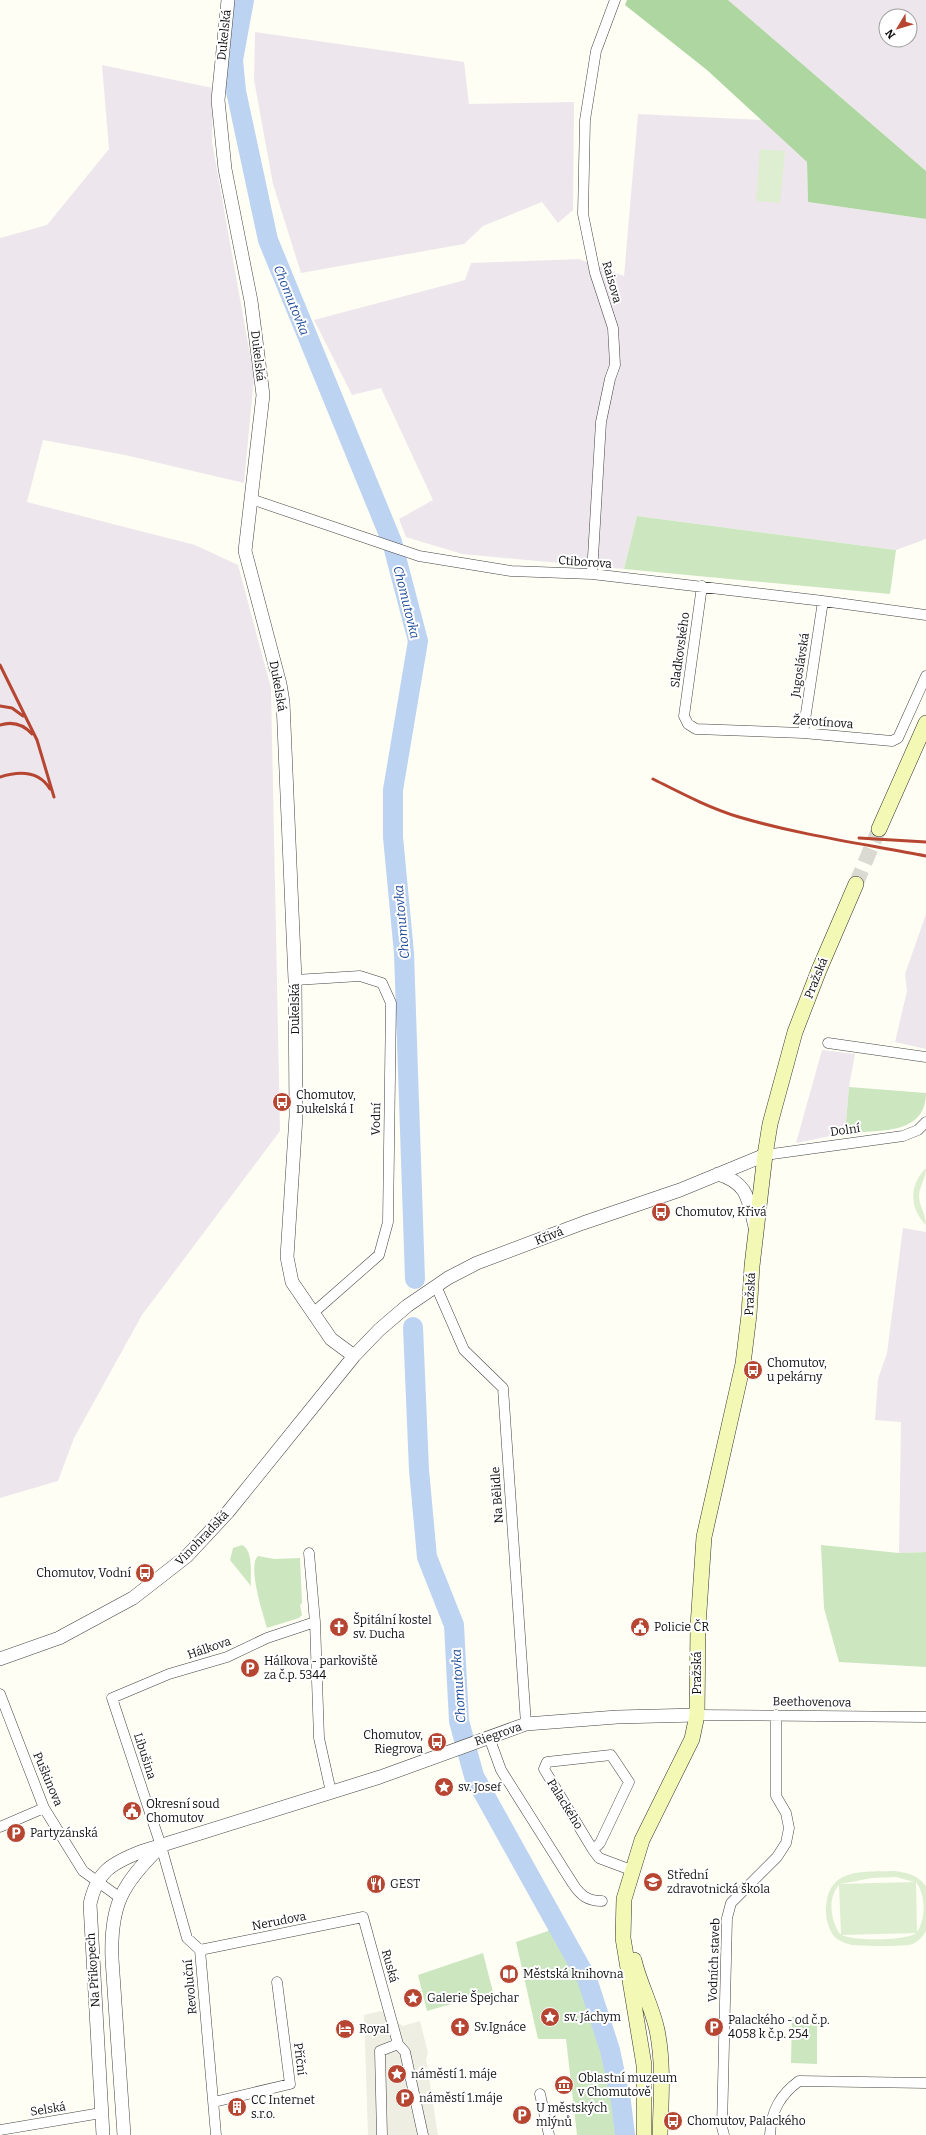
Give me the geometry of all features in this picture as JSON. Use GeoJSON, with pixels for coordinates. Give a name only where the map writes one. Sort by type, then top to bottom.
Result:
{"type":"FeatureCollection","features":[{"type":"Feature","properties":{"kind":"main road"},"geometry":{"type":"LineString","coordinates":[[879,829],[926,723]]}},
{"type":"Feature","properties":{"kind":"main road","name":"Pražská"},"geometry":{"type":"LineString","coordinates":[[697,1715],[698,1626],[704,1537],[743,1364],[764,1155],[777,1094],[795,1032],[819,970],[856,884]]}},
{"type":"Feature","properties":{"kind":"main road"},"geometry":{"type":"LineString","coordinates":[[644,2135],[644,2065],[623,1938],[624,1899],[631,1870],[642,1840],[692,1739],[697,1715]]}},
{"type":"Feature","properties":{"kind":"main road"},"geometry":{"type":"LineString","coordinates":[[624,1921],[629,1935],[636,1966],[647,1994],[657,2030],[661,2064],[660,2135]]}},
{"type":"Feature","properties":{"kind":"street","name":"Dukelská"},"geometry":{"type":"LineString","coordinates":[[228,0],[218,100],[225,169],[251,301],[263,395],[245,551],[280,684],[282,702],[295,980],[296,1116],[287,1257],[292,1282],[331,1339],[354,1356]]}},
{"type":"Feature","properties":{"kind":"street","name":"Raisova"},"geometry":{"type":"LineString","coordinates":[[592,574],[601,422],[610,379],[615,365],[613,328],[595,273],[583,214],[585,120],[596,51],[615,0]]}},
{"type":"Feature","properties":{"kind":"street","name":"Ctiborova"},"geometry":{"type":"LineString","coordinates":[[251,499],[371,541],[419,556],[511,571],[592,574],[702,586],[926,615]]}},
{"type":"Feature","properties":{"kind":"street","name":"Sladkovského"},"geometry":{"type":"LineString","coordinates":[[684,716],[702,586]]}},
{"type":"Feature","properties":{"kind":"street","name":"Jugoslávská"},"geometry":{"type":"LineString","coordinates":[[803,733],[823,601]]}},
{"type":"Feature","properties":{"kind":"street","name":"Žerotínova"},"geometry":{"type":"LineString","coordinates":[[684,716],[688,724],[696,729],[803,733],[892,741],[898,738],[926,676]]}},
{"type":"Feature","properties":{"kind":"street","name":"Vodní"},"geometry":{"type":"LineString","coordinates":[[295,980],[360,976],[382,983],[391,1003],[388,1222],[380,1255],[314,1313]]}},
{"type":"Feature","properties":{"kind":"street"},"geometry":{"type":"LineString","coordinates":[[828,1043],[926,1058]]}},
{"type":"Feature","properties":{"kind":"street","name":"Dolní"},"geometry":{"type":"LineString","coordinates":[[764,1155],[903,1136],[918,1130],[926,1122]]}},
{"type":"Feature","properties":{"kind":"street","name":"Křivá"},"geometry":{"type":"LineString","coordinates":[[354,1356],[379,1330],[407,1306],[436,1286],[477,1263],[583,1223],[680,1190],[764,1155]]}},
{"type":"Feature","properties":{"kind":"street"},"geometry":{"type":"LineString","coordinates":[[718,1174],[732,1178],[739,1184],[749,1203],[756,1229]]}},
{"type":"Feature","properties":{"kind":"street","name":"Na Bělidle"},"geometry":{"type":"LineString","coordinates":[[436,1286],[464,1350],[503,1388],[526,1724]]}},
{"type":"Feature","properties":{"kind":"street","name":"Vinohradská"},"geometry":{"type":"LineString","coordinates":[[0,1659],[59,1638],[133,1598],[187,1556],[224,1516],[354,1356]]}},
{"type":"Feature","properties":{"kind":"street"},"geometry":{"type":"LineString","coordinates":[[309,1553],[315,1622],[319,1738],[331,1792]]}},
{"type":"Feature","properties":{"kind":"street","name":"Hálkova"},"geometry":{"type":"LineString","coordinates":[[112,1698],[169,1674],[227,1657],[267,1638],[315,1622]]}},
{"type":"Feature","properties":{"kind":"street","name":"Puškinova"},"geometry":{"type":"LineString","coordinates":[[0,1694],[44,1808],[83,1871],[96,1882],[119,1897]]}},
{"type":"Feature","properties":{"kind":"street","name":"Libušina"},"geometry":{"type":"LineString","coordinates":[[112,1698],[161,1846]]}},
{"type":"Feature","properties":{"kind":"street","name":"Beethovenova"},"geometry":{"type":"LineString","coordinates":[[697,1715],[776,1714],[926,1717]]}},
{"type":"Feature","properties":{"kind":"street","name":"Vodních staveb"},"geometry":{"type":"LineString","coordinates":[[724,2135],[722,2128],[727,1918],[731,1903],[776,1857],[786,1843],[789,1828],[786,1812],[776,1796],[776,1714]]}},
{"type":"Feature","properties":{"kind":"street","name":"Riegrova"},"geometry":{"type":"LineString","coordinates":[[331,1792],[380,1777],[526,1724],[617,1717],[697,1715]]}},
{"type":"Feature","properties":{"kind":"street"},"geometry":{"type":"LineString","coordinates":[[489,1738],[501,1770],[573,1884],[584,1897],[591,1901],[602,1901]]}},
{"type":"Feature","properties":{"kind":"street","name":"Palackého"},"geometry":{"type":"LineString","coordinates":[[594,1850],[600,1843],[629,1782],[611,1755],[547,1762],[544,1769],[594,1850],[599,1858],[631,1870]]}},
{"type":"Feature","properties":{"kind":"street","name":"Na Příkopech"},"geometry":{"type":"LineString","coordinates":[[103,2135],[90,1925],[90,1904],[96,1882],[117,1861],[331,1792]]}},
{"type":"Feature","properties":{"kind":"street"},"geometry":{"type":"LineString","coordinates":[[0,1827],[44,1808]]}},
{"type":"Feature","properties":{"kind":"street","name":"Na Příkopech"},"geometry":{"type":"LineString","coordinates":[[124,2135],[112,1938],[119,1897],[133,1875],[161,1846]]}},
{"type":"Feature","properties":{"kind":"street","name":"Revoluční"},"geometry":{"type":"LineString","coordinates":[[161,1846],[187,1938],[200,1950],[216,2135]]}},
{"type":"Feature","properties":{"kind":"street","name":"Nerudova"},"geometry":{"type":"LineString","coordinates":[[200,1950],[363,1917]]}},
{"type":"Feature","properties":{"kind":"street","name":"Ruská"},"geometry":{"type":"LineString","coordinates":[[363,1917],[398,2044]]}},
{"type":"Feature","properties":{"kind":"street","name":"Příční"},"geometry":{"type":"LineString","coordinates":[[214,2102],[290,2084],[277,1982]]}},
{"type":"Feature","properties":{"kind":"street"},"geometry":{"type":"LineString","coordinates":[[382,2135],[380,2051],[398,2044],[406,2052],[423,2135]]}},
{"type":"Feature","properties":{"kind":"street"},"geometry":{"type":"LineString","coordinates":[[770,2135],[775,2110],[786,2090],[799,2081],[926,2083]]}},
{"type":"Feature","properties":{"kind":"street"},"geometry":{"type":"LineString","coordinates":[[540,2094],[549,2135]]}},
{"type":"Feature","properties":{"kind":"street","name":"Selská"},"geometry":{"type":"LineString","coordinates":[[0,2130],[101,2113]]}},
{"type":"Feature","properties":{"kind":"shaded area"},"geometry":{"type":"Polygon","coordinates":[[[728,0],[926,0],[926,171],[728,0]]]}},
{"type":"Feature","properties":{"kind":"shaded area"},"geometry":{"type":"Polygon","coordinates":[[[255,32],[464,62],[469,104],[574,102],[573,210],[558,223],[542,202],[483,226],[464,244],[301,273],[273,184],[254,80],[255,32]]]}},
{"type":"Feature","properties":{"kind":"shaded area"},"geometry":{"type":"Polygon","coordinates":[[[102,65],[213,88],[212,142],[254,377],[244,483],[125,455],[43,440],[27,502],[195,545],[238,565],[271,688],[280,1131],[142,1315],[74,1438],[58,1481],[0,1498],[0,238],[47,225],[109,149],[102,65]]]}},
{"type":"Feature","properties":{"kind":"shaded area"},"geometry":{"type":"Polygon","coordinates":[[[638,114],[762,120],[807,162],[808,202],[926,219],[926,539],[896,550],[637,516],[624,569],[462,554],[406,537],[399,519],[433,500],[381,388],[352,395],[314,320],[465,280],[471,263],[579,259],[624,276],[638,114]]]}},
{"type":"Feature","properties":{"kind":"shaded area"},"geometry":{"type":"Polygon","coordinates":[[[926,914],[926,1049],[895,1042],[907,991],[905,974],[926,914]]]}},
{"type":"Feature","properties":{"kind":"shaded area"},"geometry":{"type":"Polygon","coordinates":[[[822,1050],[855,1054],[849,1087],[845,1133],[796,1143],[822,1050]]]}},
{"type":"Feature","properties":{"kind":"shaded area"},"geometry":{"type":"Polygon","coordinates":[[[903,1228],[926,1232],[926,1552],[899,1553],[901,1422],[875,1420],[878,1379],[887,1353],[903,1228]]]}},
{"type":"Feature","properties":{"kind":"shaded area","name":"náměstí 1. máje"},"geometry":{"type":"Polygon","coordinates":[[[381,2011],[403,2026],[420,2021],[428,2053],[426,2059],[438,2135],[368,2135],[364,2015],[381,2011]]]}},
{"type":"Feature","properties":{"kind":"green space"},"geometry":{"type":"Polygon","coordinates":[[[627,0],[728,0],[926,171],[926,219],[808,202],[807,162],[707,70],[625,5],[627,0]]]}},
{"type":"Feature","properties":{"kind":"green space"},"geometry":{"type":"Polygon","coordinates":[[[760,149],[785,151],[780,203],[756,201],[760,149]]]}},
{"type":"Feature","properties":{"kind":"green space"},"geometry":{"type":"Polygon","coordinates":[[[637,516],[896,550],[890,594],[624,569],[637,516]]]}},
{"type":"Feature","properties":{"kind":"green space"},"geometry":{"type":"Polygon","coordinates":[[[849,1087],[926,1093],[924,1107],[918,1117],[909,1124],[898,1128],[845,1133],[849,1087]]]}},
{"type":"Feature","properties":{"kind":"green space"},"geometry":{"type":"Polygon","coordinates":[[[926,1168],[919,1195],[926,1225],[916,1211],[913,1196],[916,1182],[926,1168]]]}},
{"type":"Feature","properties":{"kind":"green space"},"geometry":{"type":"Polygon","coordinates":[[[242,1545],[246,1548],[250,1557],[251,1586],[230,1560],[233,1548],[242,1545]]]}},
{"type":"Feature","properties":{"kind":"green space"},"geometry":{"type":"Polygon","coordinates":[[[821,1545],[899,1553],[926,1552],[926,1667],[839,1662],[824,1608],[821,1545]]]}},
{"type":"Feature","properties":{"kind":"green space"},"geometry":{"type":"Polygon","coordinates":[[[258,1556],[274,1559],[300,1558],[302,1603],[300,1605],[302,1615],[299,1618],[267,1628],[259,1602],[255,1579],[255,1561],[258,1556]]]}},
{"type":"Feature","properties":{"kind":"green space"},"geometry":{"type":"Polygon","coordinates":[[[895,1871],[916,1877],[926,1886],[926,1931],[919,1940],[913,1944],[901,1946],[873,1946],[852,1945],[844,1943],[835,1937],[830,1930],[826,1915],[828,1897],[832,1887],[839,1880],[848,1875],[895,1871]],[[896,1877],[872,1878],[840,1884],[914,1882],[896,1877]],[[916,1882],[917,1932],[922,1920],[924,1907],[922,1894],[916,1882]],[[839,1885],[835,1890],[832,1910],[834,1923],[841,1934],[839,1885]],[[916,1933],[842,1935],[868,1939],[892,1939],[911,1936],[916,1933]]]}},
{"type":"Feature","properties":{"kind":"green space"},"geometry":{"type":"Polygon","coordinates":[[[554,1925],[578,1968],[599,2027],[619,2117],[621,2135],[577,2135],[566,2039],[538,2039],[516,1942],[548,1931],[548,1927],[554,1925]]]}},
{"type":"Feature","properties":{"kind":"green space"},"geometry":{"type":"Polygon","coordinates":[[[483,1953],[493,1992],[427,2011],[418,1975],[483,1953]]]}},
{"type":"Feature","properties":{"kind":"green space"},"geometry":{"type":"Polygon","coordinates":[[[792,2017],[817,2018],[817,2064],[791,2063],[792,2017]]]}},
{"type":"Feature","properties":{"kind":"waterway","name":"Chomutovka"},"geometry":{"type":"LineString","coordinates":[[244,0],[233,60],[236,91],[268,240],[392,542],[418,641],[393,790],[393,837],[404,953],[415,1279]]}},
{"type":"Feature","properties":{"kind":"waterway","name":"Chomutovka"},"geometry":{"type":"LineString","coordinates":[[413,1327],[419,1470],[427,1557],[454,1625],[459,1721],[474,1776],[587,1979],[610,2050],[621,2102],[625,2135]]}},
{"type":"Feature","properties":{"kind":"tunnel"},"geometry":{"type":"LineString","coordinates":[[856,884],[879,829]]}},
{"type":"Feature","properties":{"kind":"railway"},"geometry":{"type":"LineString","coordinates":[[0,665],[37,740],[54,797]]}},
{"type":"Feature","properties":{"kind":"railway"},"geometry":{"type":"LineString","coordinates":[[0,706],[12,708],[23,716]]}},
{"type":"Feature","properties":{"kind":"railway"},"geometry":{"type":"LineString","coordinates":[[0,725],[9,723],[18,724],[32,734]]}},
{"type":"Feature","properties":{"kind":"railway"},"geometry":{"type":"LineString","coordinates":[[0,777],[21,773],[28,774],[40,779],[50,789]]}},
{"type":"Feature","properties":{"kind":"railway"},"geometry":{"type":"LineString","coordinates":[[653,779],[706,805],[739,817],[809,834],[926,856]]}},
{"type":"Feature","properties":{"kind":"railway"},"geometry":{"type":"LineString","coordinates":[[859,838],[926,842]]}},
{"type":"Feature","properties":{"kind":"place","name":"Chomutov, Dukelská I"},"geometry":{"type":"Point","coordinates":[282,1102]}},
{"type":"Feature","properties":{"kind":"place","name":"Chomutov, Křivá"},"geometry":{"type":"Point","coordinates":[661,1212]}},
{"type":"Feature","properties":{"kind":"place","name":"Chomutov, u pekárny"},"geometry":{"type":"Point","coordinates":[753,1370]}},
{"type":"Feature","properties":{"kind":"place","name":"Chomutov, Vodní"},"geometry":{"type":"Point","coordinates":[145,1573]}},
{"type":"Feature","properties":{"kind":"place","name":"Špitální kostel sv. Ducha"},"geometry":{"type":"Point","coordinates":[339,1627]}},
{"type":"Feature","properties":{"kind":"place","name":"Policie ČR"},"geometry":{"type":"Point","coordinates":[640,1627]}},
{"type":"Feature","properties":{"kind":"place","name":"Hálkova - parkoviště za č.p. 5344"},"geometry":{"type":"Point","coordinates":[250,1668]}},
{"type":"Feature","properties":{"kind":"place","name":"Chomutov, Riegrova"},"geometry":{"type":"Point","coordinates":[437,1742]}},
{"type":"Feature","properties":{"kind":"place","name":"sv. Josef"},"geometry":{"type":"Point","coordinates":[444,1787]}},
{"type":"Feature","properties":{"kind":"place","name":"Okresní soud Chomutov"},"geometry":{"type":"Point","coordinates":[132,1811]}},
{"type":"Feature","properties":{"kind":"place","name":"Partyzánská"},"geometry":{"type":"Point","coordinates":[16,1833]}},
{"type":"Feature","properties":{"kind":"place","name":"Střední zdravotnická škola"},"geometry":{"type":"Point","coordinates":[653,1882]}},
{"type":"Feature","properties":{"kind":"place","name":"GEST"},"geometry":{"type":"Point","coordinates":[376,1884]}},
{"type":"Feature","properties":{"kind":"place","name":"Městská knihovna"},"geometry":{"type":"Point","coordinates":[509,1974]}},
{"type":"Feature","properties":{"kind":"place","name":"Galerie Špejchar"},"geometry":{"type":"Point","coordinates":[413,1998]}},
{"type":"Feature","properties":{"kind":"place","name":"sv. Jáchym"},"geometry":{"type":"Point","coordinates":[550,2017]}},
{"type":"Feature","properties":{"kind":"place","name":"Sv.Ignáce"},"geometry":{"type":"Point","coordinates":[460,2027]}},
{"type":"Feature","properties":{"kind":"place","name":"Palackého - od č.p. 4058 k č.p. 254"},"geometry":{"type":"Point","coordinates":[714,2027]}},
{"type":"Feature","properties":{"kind":"place","name":"Royal"},"geometry":{"type":"Point","coordinates":[345,2029]}},
{"type":"Feature","properties":{"kind":"place","name":"náměstí 1. máje"},"geometry":{"type":"Point","coordinates":[397,2074]}},
{"type":"Feature","properties":{"kind":"place","name":"Oblastní muzeum v Chomutově"},"geometry":{"type":"Point","coordinates":[564,2085]}},
{"type":"Feature","properties":{"kind":"place","name":"náměstí 1.máje"},"geometry":{"type":"Point","coordinates":[405,2098]}},
{"type":"Feature","properties":{"kind":"place","name":"CC Internet s.r.o."},"geometry":{"type":"Point","coordinates":[237,2107]}},
{"type":"Feature","properties":{"kind":"place","name":"U městských mlýnů"},"geometry":{"type":"Point","coordinates":[522,2115]}},
{"type":"Feature","properties":{"kind":"place","name":"Chomutov, Palackého"},"geometry":{"type":"Point","coordinates":[673,2121]}}]}
